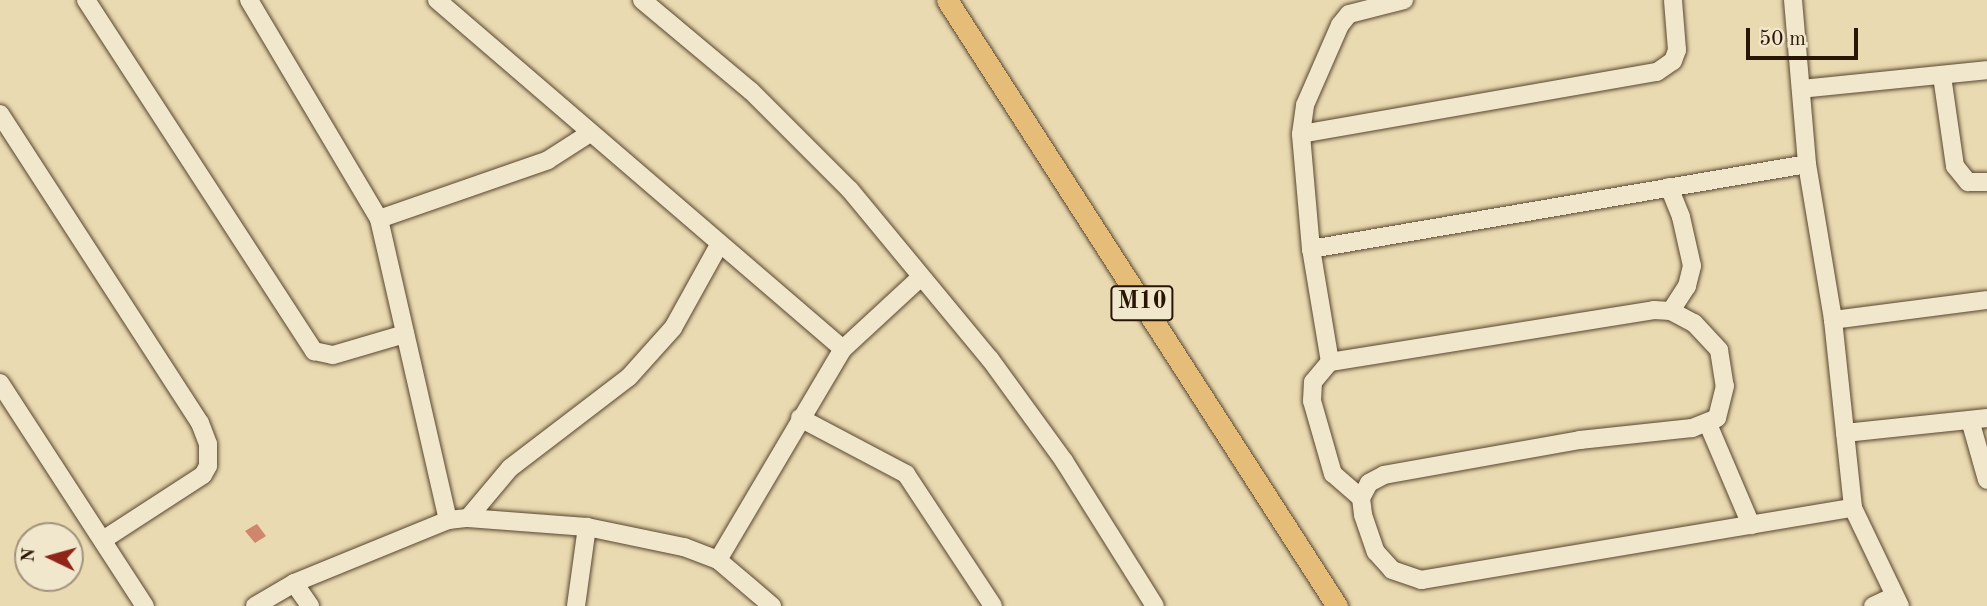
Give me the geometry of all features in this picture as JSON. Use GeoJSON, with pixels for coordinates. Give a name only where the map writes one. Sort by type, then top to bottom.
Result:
{"type":"FeatureCollection","features":[{"type":"Feature","properties":{"kind":"main road","name":"M10"},"geometry":{"type":"LineString","coordinates":[[947,0],[1337,606]]}},
{"type":"Feature","properties":{"kind":"street"},"geometry":{"type":"LineString","coordinates":[[86,0],[314,351],[333,355],[405,334]]}},
{"type":"Feature","properties":{"kind":"street"},"geometry":{"type":"LineString","coordinates":[[249,0],[379,219],[448,520]]}},
{"type":"Feature","properties":{"kind":"street"},"geometry":{"type":"LineString","coordinates":[[437,0],[719,245],[844,349]]}},
{"type":"Feature","properties":{"kind":"street"},"geometry":{"type":"LineString","coordinates":[[642,0],[751,92],[850,190],[920,278],[990,359],[1064,461],[1155,606]]}},
{"type":"Feature","properties":{"kind":"street"},"geometry":{"type":"LineString","coordinates":[[1330,362],[1311,249],[1301,134],[1305,104],[1340,25],[1359,10],[1404,0]]}},
{"type":"Feature","properties":{"kind":"street"},"geometry":{"type":"LineString","coordinates":[[1301,134],[1657,72],[1673,61],[1677,50],[1673,0]]}},
{"type":"Feature","properties":{"kind":"street"},"geometry":{"type":"LineString","coordinates":[[1793,0],[1807,164],[1833,320],[1853,508],[1897,601],[1872,606]]}},
{"type":"Feature","properties":{"kind":"street"},"geometry":{"type":"LineString","coordinates":[[1801,89],[1987,70]]}},
{"type":"Feature","properties":{"kind":"street"},"geometry":{"type":"LineString","coordinates":[[1942,76],[1955,166],[1968,182],[1987,183]]}},
{"type":"Feature","properties":{"kind":"street"},"geometry":{"type":"LineString","coordinates":[[0,114],[200,424],[208,444],[208,466],[203,475],[103,540]]}},
{"type":"Feature","properties":{"kind":"street"},"geometry":{"type":"LineString","coordinates":[[379,219],[548,160],[590,133]]}},
{"type":"Feature","properties":{"kind":"street"},"geometry":{"type":"LineString","coordinates":[[1311,249],[1807,164]]}},
{"type":"Feature","properties":{"kind":"street"},"geometry":{"type":"LineString","coordinates":[[1669,187],[1682,217],[1692,266],[1687,286],[1671,311]]}},
{"type":"Feature","properties":{"kind":"street"},"geometry":{"type":"LineString","coordinates":[[468,518],[510,468],[629,377],[673,328],[719,245]]}},
{"type":"Feature","properties":{"kind":"street"},"geometry":{"type":"LineString","coordinates":[[718,560],[800,418],[844,349],[920,278]]}},
{"type":"Feature","properties":{"kind":"street"},"geometry":{"type":"LineString","coordinates":[[1833,320],[1987,300]]}},
{"type":"Feature","properties":{"kind":"street"},"geometry":{"type":"LineString","coordinates":[[1361,498],[1369,483],[1384,475],[1580,440],[1708,424],[1721,408],[1725,386],[1719,350],[1708,334],[1671,311],[1632,313],[1330,362],[1313,382],[1312,401],[1333,474],[1361,498],[1376,552],[1392,570],[1420,580],[1853,508]]}},
{"type":"Feature","properties":{"kind":"street"},"geometry":{"type":"LineString","coordinates":[[0,383],[145,606]]}},
{"type":"Feature","properties":{"kind":"street"},"geometry":{"type":"LineString","coordinates":[[800,418],[906,474],[993,606]]}},
{"type":"Feature","properties":{"kind":"street"},"geometry":{"type":"LineString","coordinates":[[1845,433],[1978,419],[1987,480]]}},
{"type":"Feature","properties":{"kind":"street"},"geometry":{"type":"LineString","coordinates":[[1708,424],[1751,525]]}},
{"type":"Feature","properties":{"kind":"street"},"geometry":{"type":"LineString","coordinates":[[255,606],[294,583],[448,520],[468,518],[587,527],[684,547],[718,560],[772,606]]}},
{"type":"Feature","properties":{"kind":"street"},"geometry":{"type":"LineString","coordinates":[[576,606],[587,527]]}},
{"type":"Feature","properties":{"kind":"street"},"geometry":{"type":"LineString","coordinates":[[294,583],[310,606]]}},
{"type":"Feature","properties":{"kind":"building"},"geometry":{"type":"Polygon","coordinates":[[[257,524],[266,536],[255,543],[245,531],[257,524]]]}}]}
